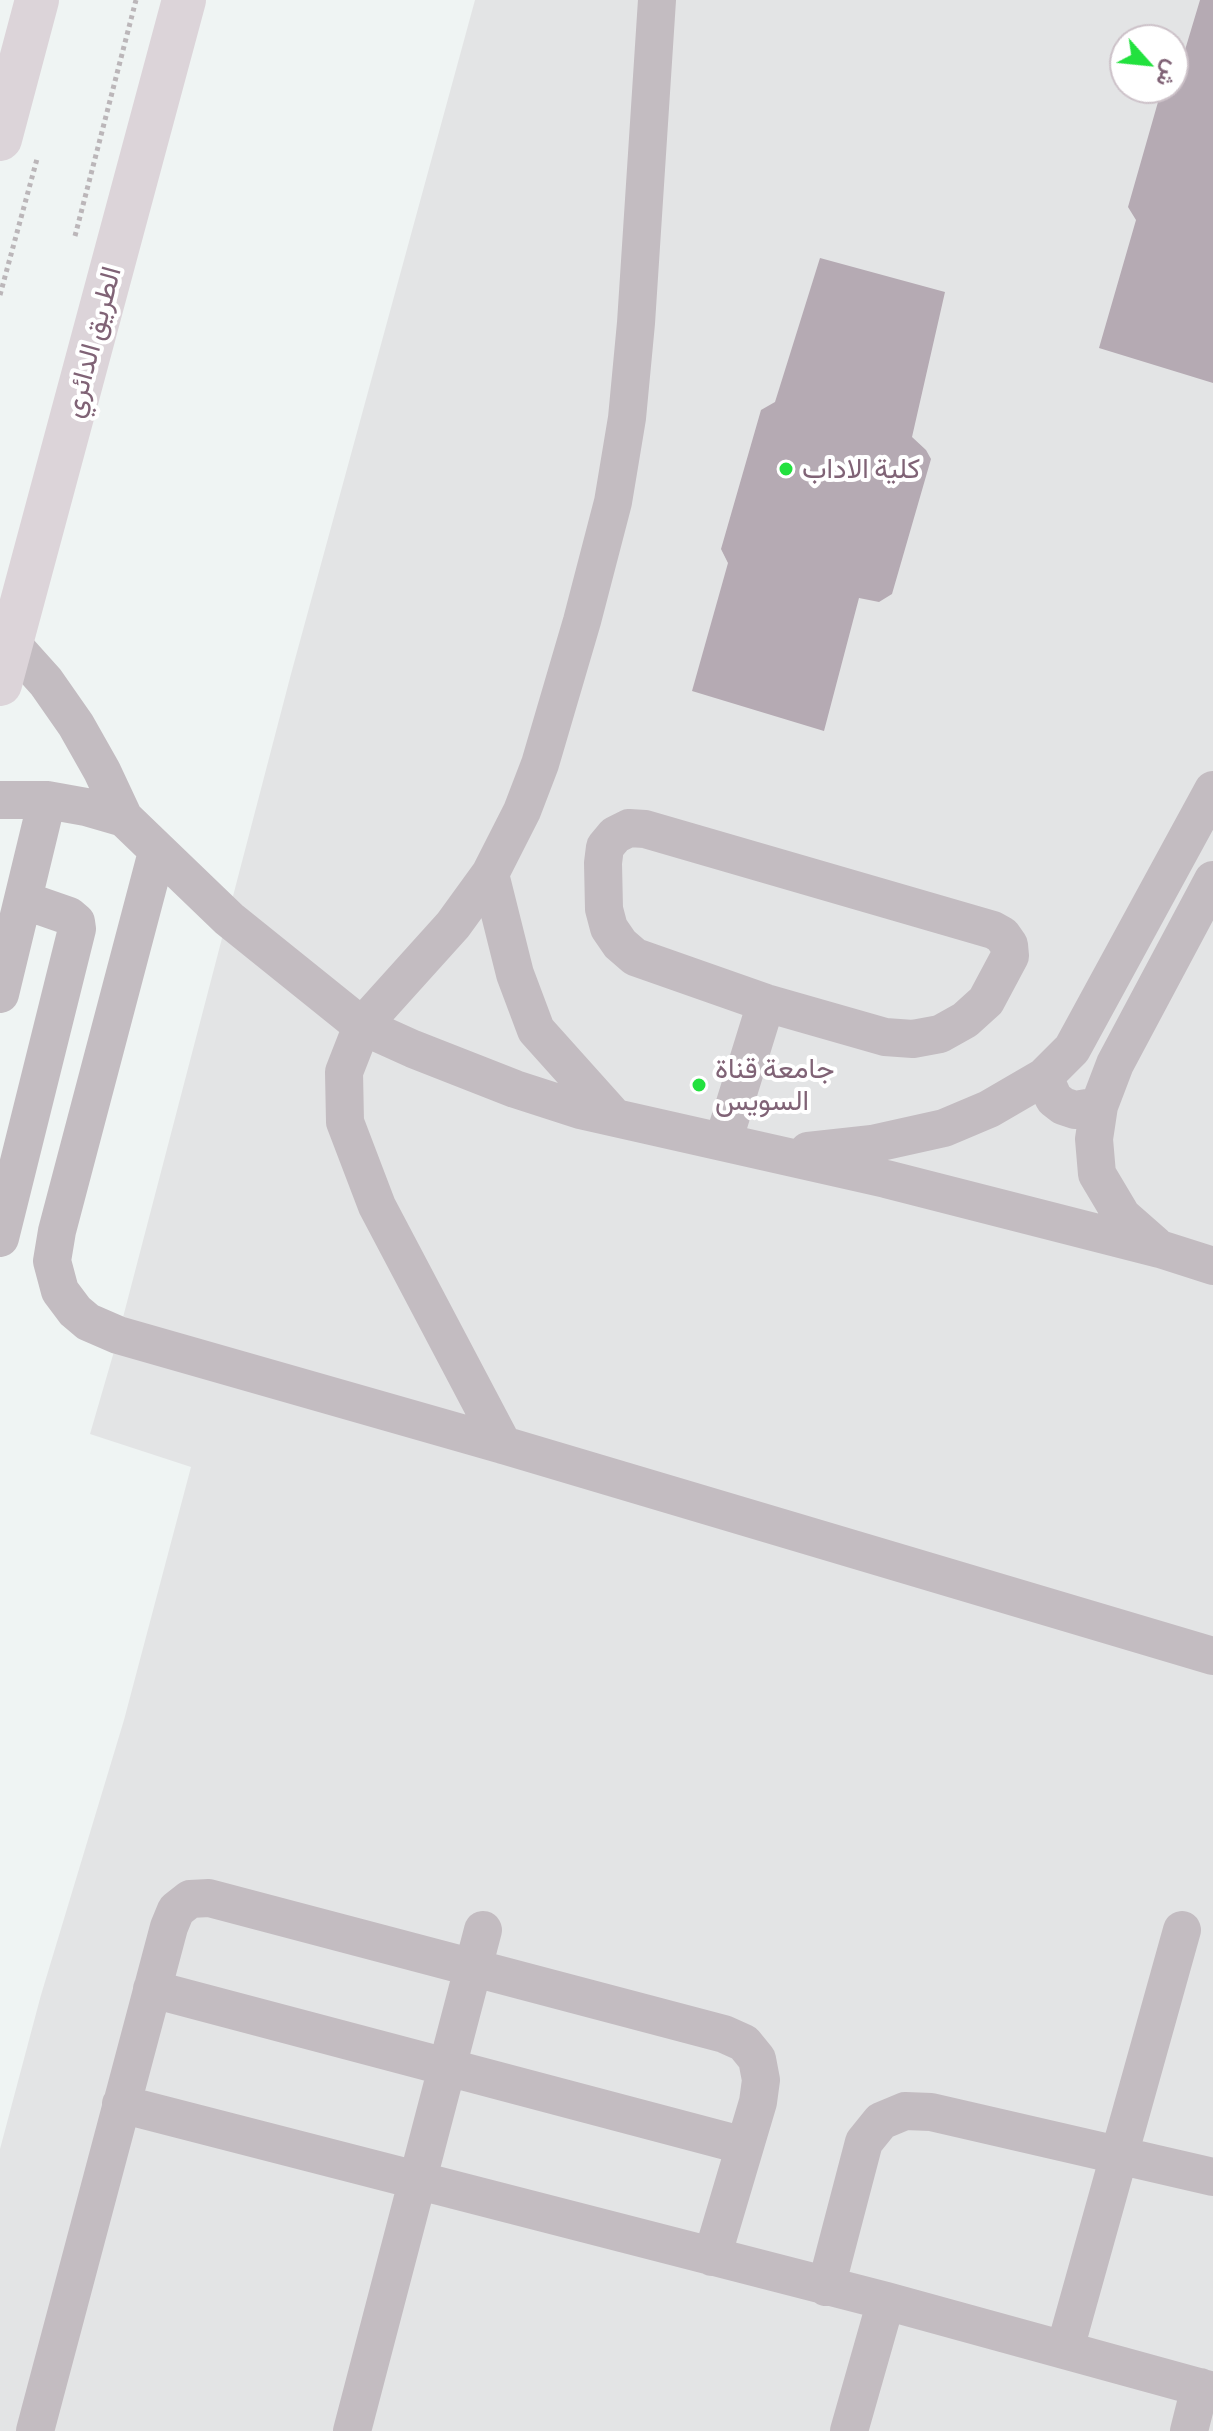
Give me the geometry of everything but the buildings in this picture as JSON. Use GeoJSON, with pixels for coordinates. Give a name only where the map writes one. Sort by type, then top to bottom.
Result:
{"type":"FeatureCollection","features":[{"type":"Feature","properties":{"kind":"main road"},"geometry":{"type":"LineString","coordinates":[[0,139],[37,0]]}},
{"type":"Feature","properties":{"kind":"main road","name":"الطريق الدائري"},"geometry":{"type":"LineString","coordinates":[[0,684],[184,0]]}},
{"type":"Feature","properties":{"kind":"lane"},"geometry":{"type":"LineString","coordinates":[[503,1445],[377,1206],[345,1122],[344,1072],[362,1026],[453,925],[490,874],[522,811],[540,764],[613,502],[627,418],[657,0]]}},
{"type":"Feature","properties":{"kind":"lane"},"geometry":{"type":"LineString","coordinates":[[11,643],[46,682],[76,725],[124,818],[229,919],[362,1026],[515,1089],[580,1110],[917,1187],[1160,1249],[1213,1266]]}},
{"type":"Feature","properties":{"kind":"lane"},"geometry":{"type":"LineString","coordinates":[[777,1155],[872,1144],[944,1128],[989,1109],[1044,1077],[1072,1049],[1213,790]]}},
{"type":"Feature","properties":{"kind":"lane"},"geometry":{"type":"LineString","coordinates":[[0,800],[47,800],[124,818]]}},
{"type":"Feature","properties":{"kind":"lane"},"geometry":{"type":"LineString","coordinates":[[0,994],[47,800]]}},
{"type":"Feature","properties":{"kind":"lane"},"geometry":{"type":"LineString","coordinates":[[629,828],[645,829],[993,930],[1002,935],[1009,945],[1010,956],[986,1001],[965,1020],[940,1034],[913,1039],[885,1037],[766,1003],[635,957],[620,944],[609,928],[604,909],[605,847],[615,835],[629,828]]}},
{"type":"Feature","properties":{"kind":"lane"},"geometry":{"type":"LineString","coordinates":[[157,852],[57,1231],[52,1261],[60,1291],[82,1317],[118,1335],[503,1445],[1213,1656]]}},
{"type":"Feature","properties":{"kind":"lane"},"geometry":{"type":"LineString","coordinates":[[490,874],[515,974],[536,1030],[614,1117]]}},
{"type":"Feature","properties":{"kind":"lane"},"geometry":{"type":"LineString","coordinates":[[1160,1249],[1122,1216],[1097,1174],[1094,1139],[1099,1106],[1115,1064],[1213,880]]}},
{"type":"Feature","properties":{"kind":"lane"},"geometry":{"type":"LineString","coordinates":[[0,1238],[77,929],[76,922],[69,916],[23,900]]}},
{"type":"Feature","properties":{"kind":"lane"},"geometry":{"type":"LineString","coordinates":[[723,1142],[766,1003]]}},
{"type":"Feature","properties":{"kind":"lane"},"geometry":{"type":"LineString","coordinates":[[1044,1077],[1047,1089],[1063,1106],[1075,1110],[1099,1106]]}},
{"type":"Feature","properties":{"kind":"lane"},"geometry":{"type":"LineString","coordinates":[[35,2431],[152,1989],[176,1910],[190,1899],[209,1898],[724,2034],[744,2043],[757,2059],[761,2080],[758,2102],[712,2257]]}},
{"type":"Feature","properties":{"kind":"lane"},"geometry":{"type":"LineString","coordinates":[[352,2431],[483,1930]]}},
{"type":"Feature","properties":{"kind":"lane"},"geometry":{"type":"LineString","coordinates":[[1065,2349],[1182,1930]]}},
{"type":"Feature","properties":{"kind":"lane"},"geometry":{"type":"LineString","coordinates":[[152,1989],[745,2146]]}},
{"type":"Feature","properties":{"kind":"lane"},"geometry":{"type":"LineString","coordinates":[[121,2104],[886,2301],[1206,2389],[1189,2431]]}},
{"type":"Feature","properties":{"kind":"lane"},"geometry":{"type":"LineString","coordinates":[[826,2287],[864,2142],[881,2121],[905,2111],[931,2112],[1213,2177]]}},
{"type":"Feature","properties":{"kind":"lane"},"geometry":{"type":"LineString","coordinates":[[849,2431],[886,2301]]}},
{"type":"Feature","properties":{"kind":"shaded area","name":"جامعة قناة السويس"},"geometry":{"type":"Polygon","coordinates":[[[475,0],[1213,0],[1213,2431],[0,2431],[0,2149],[41,1995],[124,1720],[191,1467],[90,1434],[291,674],[475,0]]]}},
{"type":"Feature","properties":{"kind":"place","name":"كلية الاداب"},"geometry":{"type":"Point","coordinates":[786,469]}},
{"type":"Feature","properties":{"kind":"place","name":"جامعة قناة السويس"},"geometry":{"type":"Point","coordinates":[699,1085]}}]}
